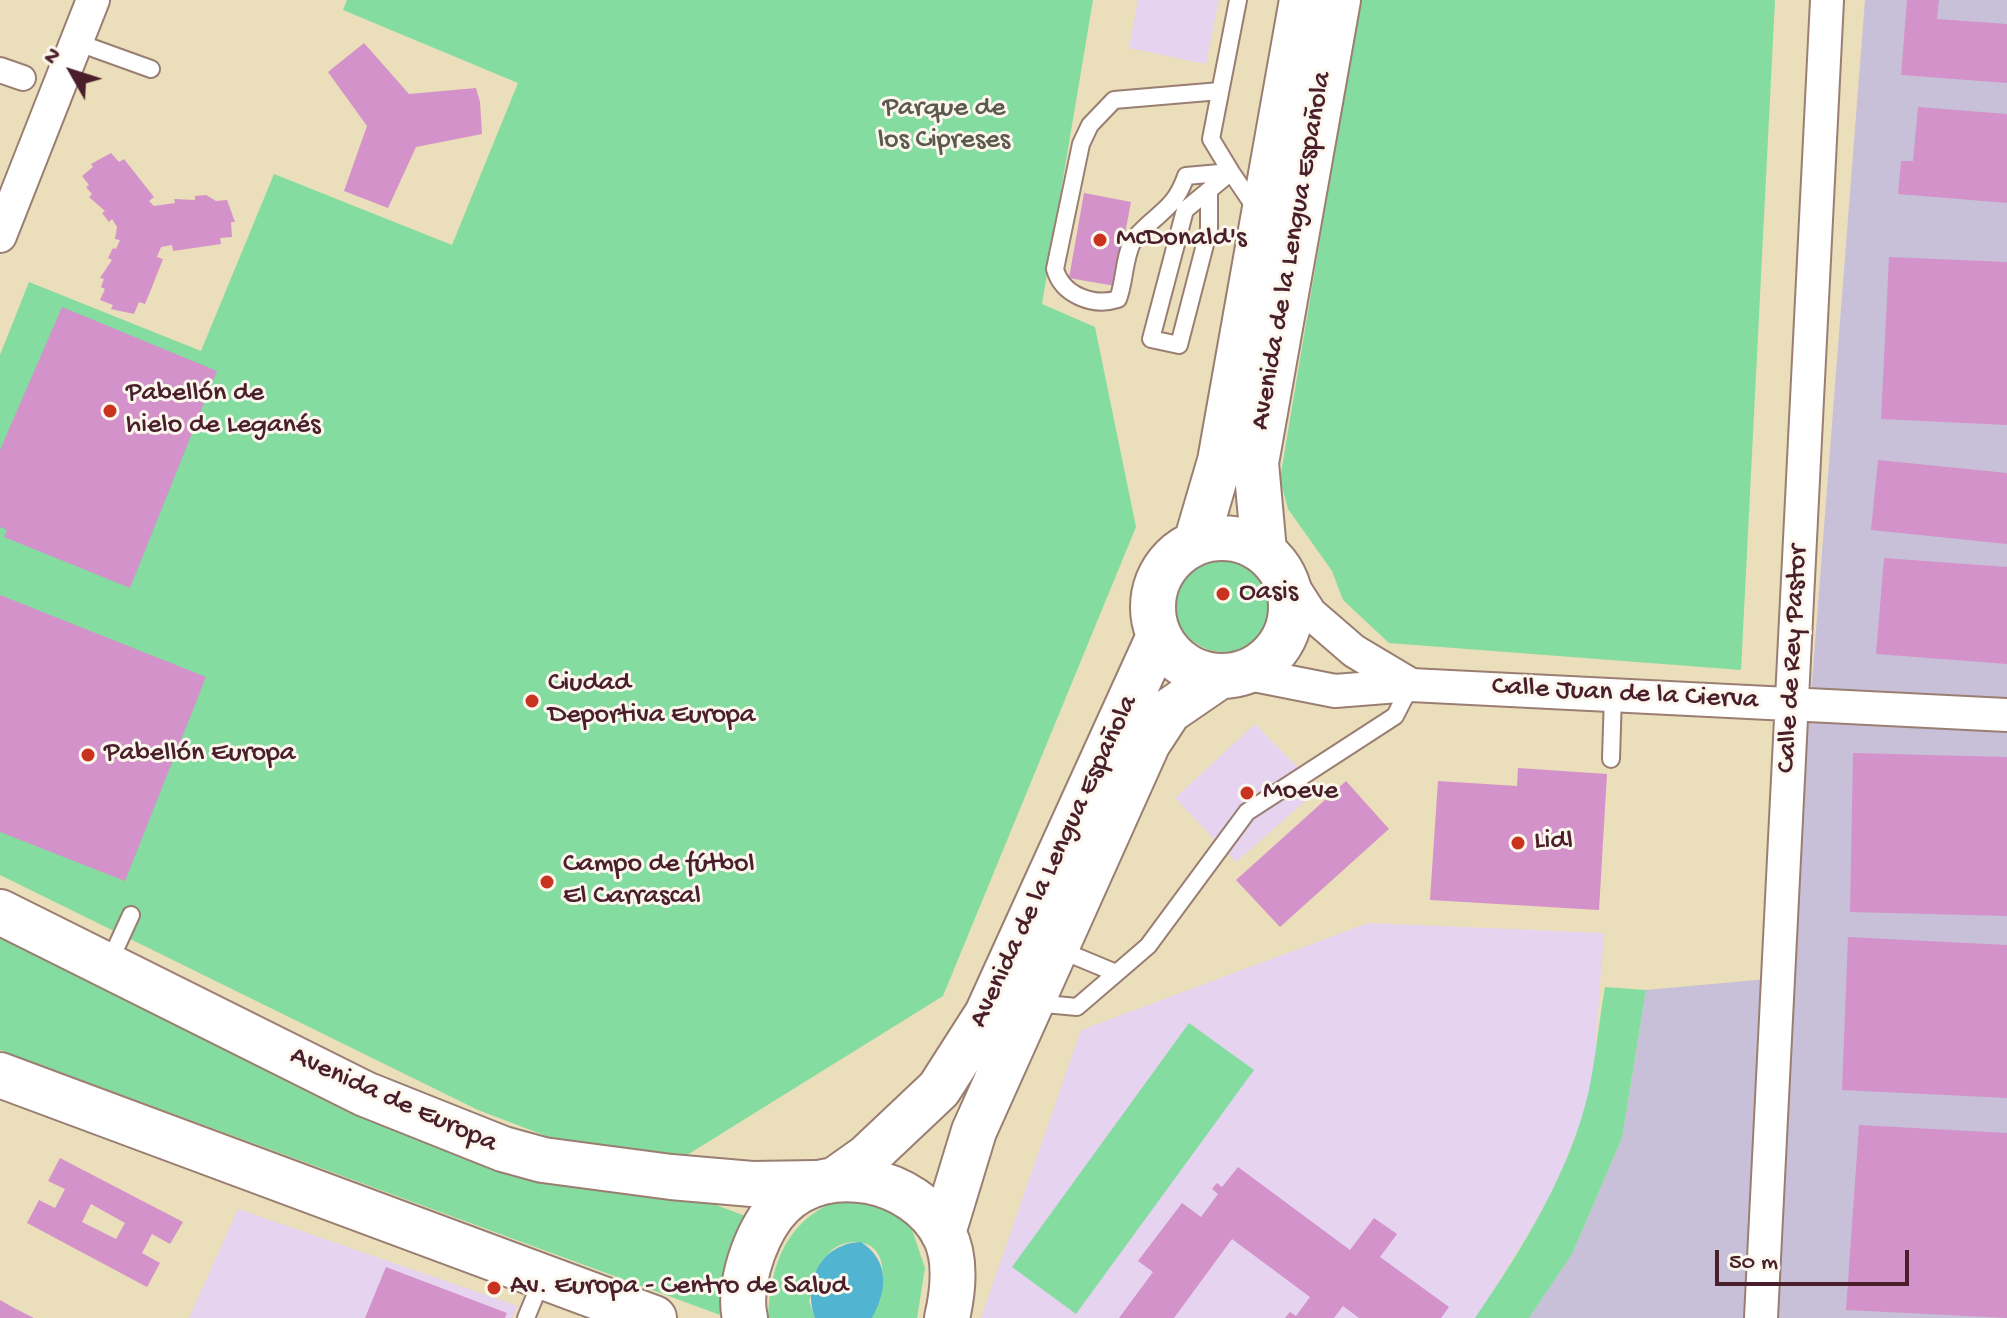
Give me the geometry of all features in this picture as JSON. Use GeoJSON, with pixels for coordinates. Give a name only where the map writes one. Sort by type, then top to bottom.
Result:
{"type":"FeatureCollection","features":[{"type":"Feature","properties":{"kind":"main road","name":"Avenida de la Lengua Española"},"geometry":{"type":"LineString","coordinates":[[1196,543],[1220,461],[1302,0]]}},
{"type":"Feature","properties":{"kind":"main road","name":"Avenida de la Lengua Española"},"geometry":{"type":"LineString","coordinates":[[1274,561],[1256,463],[1338,0]]}},
{"type":"Feature","properties":{"kind":"main road"},"geometry":{"type":"LineString","coordinates":[[1220,537],[1242,540],[1274,561],[1291,594],[1291,620],[1282,642],[1265,662],[1232,674],[1197,672],[1173,656],[1159,636],[1153,616],[1154,592],[1165,567],[1182,550],[1220,537]]}},
{"type":"Feature","properties":{"kind":"main road","name":"Avenida de la Lengua Española"},"geometry":{"type":"LineString","coordinates":[[745,1318],[748,1267],[760,1235],[781,1204],[867,1157],[939,1089],[987,1014],[1159,636]]}},
{"type":"Feature","properties":{"kind":"main road","name":"Avenida de la Lengua Española"},"geometry":{"type":"LineString","coordinates":[[943,1233],[974,1131],[1148,743],[1169,711],[1232,674]]}},
{"type":"Feature","properties":{"kind":"main road","name":"Avenida de Europa"},"geometry":{"type":"LineString","coordinates":[[0,912],[365,1094],[503,1149],[543,1160],[671,1177],[752,1184],[877,1182],[915,1200],[943,1233]]}},
{"type":"Feature","properties":{"kind":"main road"},"geometry":{"type":"LineString","coordinates":[[0,1075],[654,1318]]}},
{"type":"Feature","properties":{"kind":"main road"},"geometry":{"type":"LineString","coordinates":[[943,1233],[950,1254],[952,1283],[948,1316]]}},
{"type":"Feature","properties":{"kind":"street"},"geometry":{"type":"LineString","coordinates":[[0,236],[93,0]]}},
{"type":"Feature","properties":{"kind":"street","name":"Calle de Rey Pastor"},"geometry":{"type":"LineString","coordinates":[[1761,1318],[1827,0]]}},
{"type":"Feature","properties":{"kind":"street"},"geometry":{"type":"LineString","coordinates":[[0,70],[23,78]]}},
{"type":"Feature","properties":{"kind":"street"},"geometry":{"type":"LineString","coordinates":[[1274,561],[1310,613],[1354,651],[1411,685]]}},
{"type":"Feature","properties":{"kind":"street","name":"Calle Juan de la Cierva"},"geometry":{"type":"LineString","coordinates":[[1232,674],[1335,691],[1411,685],[2007,715]]}},
{"type":"Feature","properties":{"kind":"lane"},"geometry":{"type":"LineString","coordinates":[[1238,0],[1211,139],[1263,220]]}},
{"type":"Feature","properties":{"kind":"lane"},"geometry":{"type":"LineString","coordinates":[[76,42],[151,69]]}},
{"type":"Feature","properties":{"kind":"lane"},"geometry":{"type":"LineString","coordinates":[[1220,91],[1114,100],[1090,125],[1081,144],[1058,254],[1055,269],[1058,281],[1067,293],[1107,302],[1118,299],[1133,240],[1168,211],[1186,176],[1231,172]]}},
{"type":"Feature","properties":{"kind":"lane"},"geometry":{"type":"LineString","coordinates":[[1209,190],[1209,229],[1179,345],[1151,339],[1185,210],[1209,190],[1231,172]]}},
{"type":"Feature","properties":{"kind":"lane"},"geometry":{"type":"LineString","coordinates":[[1033,1003],[1077,1007],[1148,946],[1247,812],[1395,716],[1411,685]]}},
{"type":"Feature","properties":{"kind":"lane"},"geometry":{"type":"LineString","coordinates":[[1611,759],[1613,694]]}},
{"type":"Feature","properties":{"kind":"lane"},"geometry":{"type":"LineString","coordinates":[[107,967],[131,915]]}},
{"type":"Feature","properties":{"kind":"lane"},"geometry":{"type":"LineString","coordinates":[[1057,948],[1116,973]]}},
{"type":"Feature","properties":{"kind":"lane"},"geometry":{"type":"LineString","coordinates":[[526,1318],[543,1278]]}},
{"type":"Feature","properties":{"kind":"shaded area"},"geometry":{"type":"Polygon","coordinates":[[[1138,0],[1219,0],[1206,64],[1129,48],[1138,0]]]}},
{"type":"Feature","properties":{"kind":"shaded area"},"geometry":{"type":"Polygon","coordinates":[[[1865,0],[2007,0],[2007,1318],[1529,1318],[1572,1254],[1622,1138],[1646,990],[1789,977],[1865,0]]]}},
{"type":"Feature","properties":{"kind":"shaded area","name":"Moeve"},"geometry":{"type":"Polygon","coordinates":[[[1255,724],[1319,789],[1236,862],[1175,798],[1255,724]]]}},
{"type":"Feature","properties":{"kind":"shaded area"},"geometry":{"type":"Polygon","coordinates":[[[1368,923],[1604,933],[1592,1092],[1555,1189],[1477,1318],[981,1318],[1081,1030],[1368,923]]]}},
{"type":"Feature","properties":{"kind":"shaded area"},"geometry":{"type":"Polygon","coordinates":[[[238,1209],[518,1306],[512,1318],[189,1318],[238,1209]]]}},
{"type":"Feature","properties":{"kind":"green space","name":"Ciudad Deportiva Europa"},"geometry":{"type":"Polygon","coordinates":[[[347,0],[1093,0],[1042,304],[1095,327],[1136,527],[943,996],[679,1160],[593,1148],[554,1139],[478,1110],[0,875],[0,355],[29,282],[201,351],[274,174],[452,245],[518,83],[343,10],[347,0]]]}},
{"type":"Feature","properties":{"kind":"green space"},"geometry":{"type":"Polygon","coordinates":[[[1360,0],[1775,0],[1741,670],[1389,643],[1343,600],[1332,571],[1288,509],[1280,479],[1360,0]]]}},
{"type":"Feature","properties":{"kind":"green space"},"geometry":{"type":"Polygon","coordinates":[[[1224,552],[1252,560],[1266,574],[1274,602],[1266,630],[1252,644],[1224,652],[1196,644],[1182,630],[1174,602],[1182,574],[1196,560],[1224,552]]]}},
{"type":"Feature","properties":{"kind":"green space"},"geometry":{"type":"Polygon","coordinates":[[[0,939],[759,1221],[723,1316],[0,1050],[0,939]]]}},
{"type":"Feature","properties":{"kind":"green space"},"geometry":{"type":"Polygon","coordinates":[[[1605,987],[1646,990],[1622,1138],[1572,1254],[1529,1318],[1475,1318],[1527,1237],[1570,1151],[1589,1090],[1605,987]]]}},
{"type":"Feature","properties":{"kind":"green space"},"geometry":{"type":"Polygon","coordinates":[[[1189,1023],[1254,1070],[1076,1314],[1012,1267],[1189,1023]]]}},
{"type":"Feature","properties":{"kind":"green space"},"geometry":{"type":"Polygon","coordinates":[[[838,1200],[877,1201],[910,1224],[925,1268],[917,1318],[872,1318],[882,1285],[881,1261],[868,1244],[855,1242],[832,1250],[825,1261],[809,1301],[815,1318],[768,1318],[772,1280],[784,1247],[805,1220],[838,1200]]]}},
{"type":"Feature","properties":{"kind":"water"},"geometry":{"type":"Polygon","coordinates":[[[861,1242],[877,1258],[883,1277],[881,1297],[872,1318],[815,1318],[811,1292],[818,1267],[835,1249],[861,1242]]]}},
{"type":"Feature","properties":{"kind":"building"},"geometry":{"type":"Polygon","coordinates":[[[1907,0],[1939,0],[1937,19],[2007,24],[2007,83],[1901,75],[1907,0]]]}},
{"type":"Feature","properties":{"kind":"building"},"geometry":{"type":"Polygon","coordinates":[[[364,43],[409,94],[476,88],[480,102],[482,134],[416,147],[388,208],[344,191],[367,126],[328,72],[364,43]]]}},
{"type":"Feature","properties":{"kind":"building"},"geometry":{"type":"Polygon","coordinates":[[[1918,107],[2007,114],[2007,203],[1898,194],[1901,161],[1913,161],[1918,107]]]}},
{"type":"Feature","properties":{"kind":"building"},"geometry":{"type":"Polygon","coordinates":[[[111,153],[119,162],[124,159],[154,197],[149,201],[154,206],[175,203],[174,199],[195,200],[195,196],[206,195],[216,201],[227,200],[235,222],[231,222],[232,237],[220,238],[221,244],[173,251],[172,245],[161,247],[157,257],[163,259],[152,287],[145,304],[139,302],[134,314],[111,309],[113,305],[100,300],[105,289],[101,287],[104,279],[100,278],[112,260],[108,258],[113,248],[116,249],[120,240],[115,239],[117,227],[112,219],[109,222],[102,213],[105,211],[89,197],[92,194],[86,187],[89,185],[82,176],[93,167],[91,164],[111,153]]]}},
{"type":"Feature","properties":{"kind":"building","name":"McDonald's"},"geometry":{"type":"Polygon","coordinates":[[[1084,193],[1131,202],[1115,286],[1069,278],[1084,193]]]}},
{"type":"Feature","properties":{"kind":"building"},"geometry":{"type":"Polygon","coordinates":[[[1889,257],[2007,262],[2007,425],[1881,419],[1889,257]]]}},
{"type":"Feature","properties":{"kind":"building","name":"Pabellón de hielo de Leganés"},"geometry":{"type":"Polygon","coordinates":[[[62,307],[217,371],[130,588],[4,537],[7,530],[0,527],[0,450],[62,307]]]}},
{"type":"Feature","properties":{"kind":"building"},"geometry":{"type":"Polygon","coordinates":[[[1878,460],[2007,473],[2007,544],[1871,530],[1878,460]]]}},
{"type":"Feature","properties":{"kind":"building"},"geometry":{"type":"Polygon","coordinates":[[[1884,558],[2007,567],[2007,664],[1876,654],[1884,558]]]}},
{"type":"Feature","properties":{"kind":"building","name":"Pabellón Europa"},"geometry":{"type":"Polygon","coordinates":[[[0,595],[206,677],[125,881],[0,832],[0,595]]]}},
{"type":"Feature","properties":{"kind":"building"},"geometry":{"type":"Polygon","coordinates":[[[1853,753],[2007,757],[2007,916],[1850,912],[1853,753]]]}},
{"type":"Feature","properties":{"kind":"building","name":"Lidl"},"geometry":{"type":"Polygon","coordinates":[[[1518,768],[1607,774],[1599,910],[1430,900],[1438,781],[1517,786],[1518,768]]]}},
{"type":"Feature","properties":{"kind":"building"},"geometry":{"type":"Polygon","coordinates":[[[1346,781],[1389,829],[1280,927],[1236,880],[1346,781]]]}},
{"type":"Feature","properties":{"kind":"building"},"geometry":{"type":"Polygon","coordinates":[[[1848,937],[2007,945],[2007,1098],[1842,1090],[1848,937]]]}},
{"type":"Feature","properties":{"kind":"building"},"geometry":{"type":"Polygon","coordinates":[[[1859,1125],[2007,1133],[2007,1318],[1846,1310],[1859,1125]]]}},
{"type":"Feature","properties":{"kind":"building"},"geometry":{"type":"Polygon","coordinates":[[[60,1158],[183,1222],[170,1244],[152,1234],[142,1253],[160,1263],[147,1287],[27,1223],[39,1200],[55,1208],[65,1189],[48,1181],[60,1158]],[[91,1204],[82,1222],[116,1239],[125,1223],[91,1204]]]}},
{"type":"Feature","properties":{"kind":"building"},"geometry":{"type":"Polygon","coordinates":[[[1238,1167],[1350,1250],[1374,1218],[1397,1234],[1380,1257],[1449,1307],[1441,1318],[1359,1318],[1343,1306],[1334,1318],[1285,1318],[1290,1312],[1296,1316],[1310,1297],[1232,1239],[1174,1318],[1119,1318],[1153,1272],[1138,1261],[1182,1203],[1201,1217],[1218,1194],[1212,1189],[1217,1183],[1222,1187],[1238,1167]]]}},
{"type":"Feature","properties":{"kind":"building"},"geometry":{"type":"Polygon","coordinates":[[[386,1267],[507,1313],[505,1318],[365,1318],[386,1267]]]}},
{"type":"Feature","properties":{"kind":"building"},"geometry":{"type":"Polygon","coordinates":[[[0,1300],[14,1308],[34,1318],[0,1318],[0,1300]]]}},
{"type":"Feature","properties":{"kind":"place","name":"McDonald's"},"geometry":{"type":"Point","coordinates":[1100,240]}},
{"type":"Feature","properties":{"kind":"place","name":"Pabellón de hielo de Leganés"},"geometry":{"type":"Point","coordinates":[110,411]}},
{"type":"Feature","properties":{"kind":"place","name":"Oasis"},"geometry":{"type":"Point","coordinates":[1223,594]}},
{"type":"Feature","properties":{"kind":"place","name":"Ciudad Deportiva Europa"},"geometry":{"type":"Point","coordinates":[532,701]}},
{"type":"Feature","properties":{"kind":"place","name":"Pabellón Europa"},"geometry":{"type":"Point","coordinates":[88,755]}},
{"type":"Feature","properties":{"kind":"place","name":"Moeve"},"geometry":{"type":"Point","coordinates":[1247,793]}},
{"type":"Feature","properties":{"kind":"place","name":"Lidl"},"geometry":{"type":"Point","coordinates":[1518,843]}},
{"type":"Feature","properties":{"kind":"place","name":"Campo de fútbol El Carrascal"},"geometry":{"type":"Point","coordinates":[547,882]}},
{"type":"Feature","properties":{"kind":"place","name":"Av. Europa - Centro de Salud"},"geometry":{"type":"Point","coordinates":[494,1288]}},
{"type":"Feature","properties":{"kind":"park label","name":"Parque de los Cipreses"},"geometry":{"type":"Point","coordinates":[944,126]}}]}
